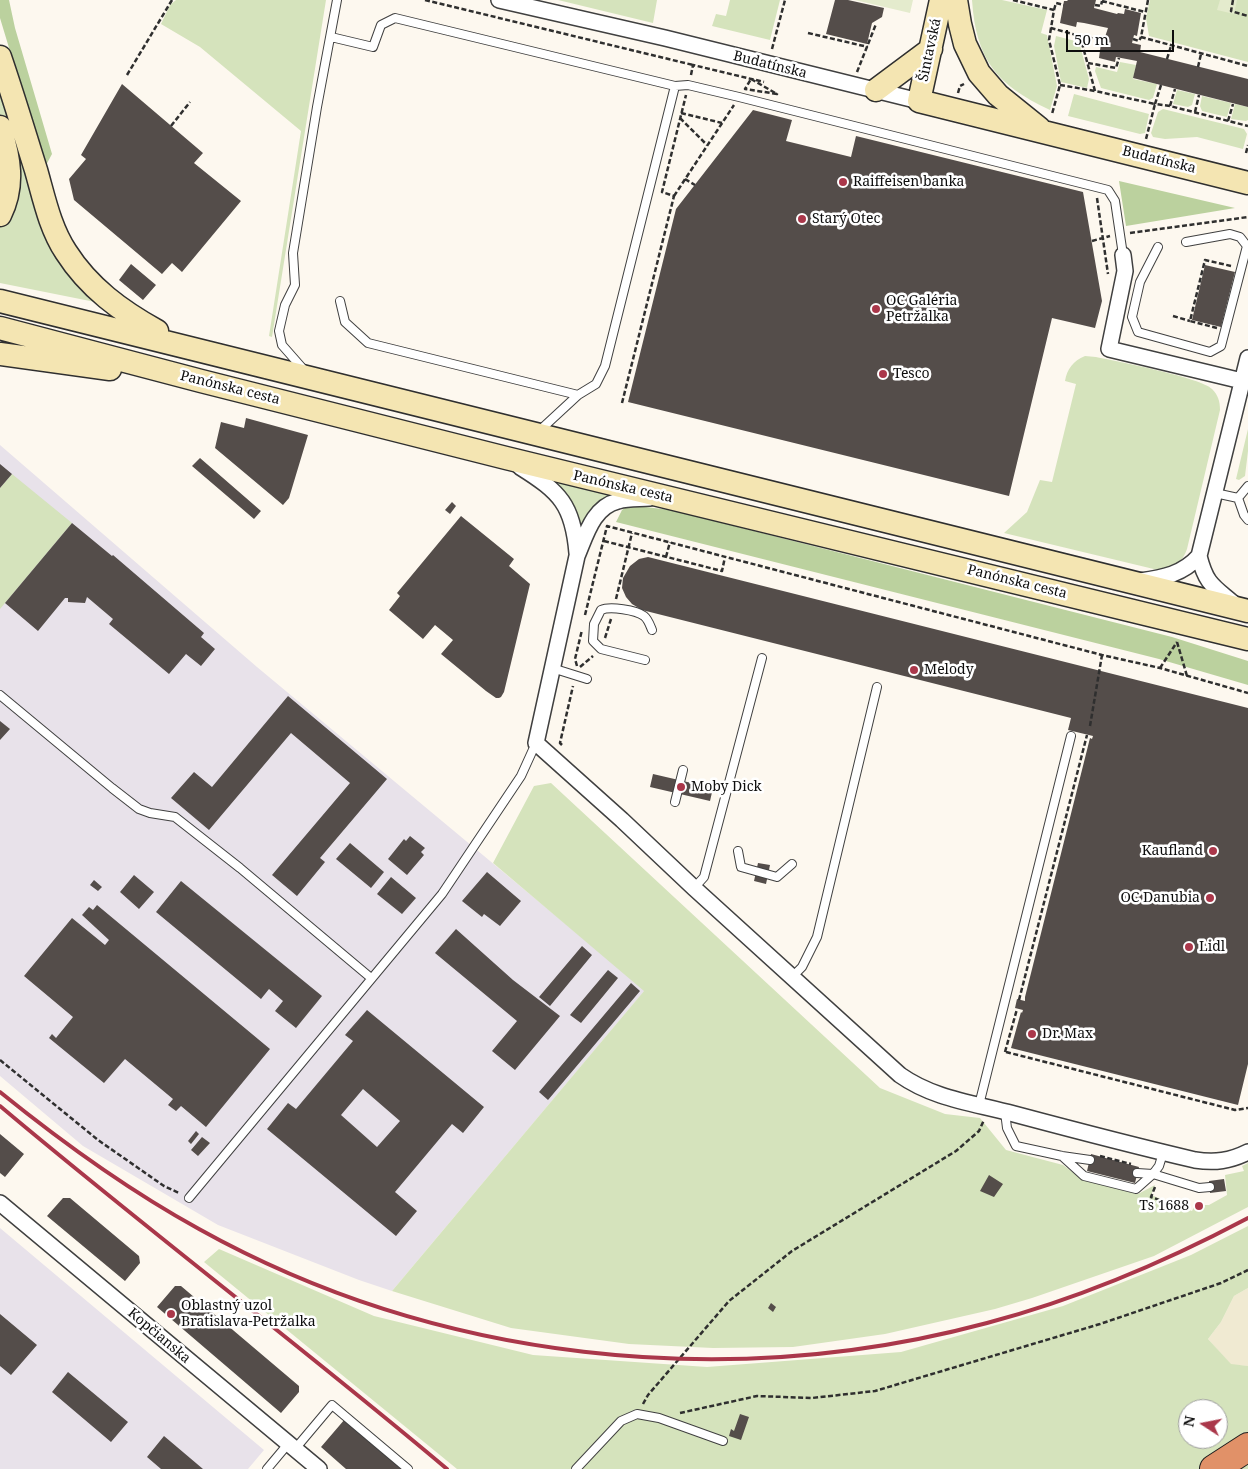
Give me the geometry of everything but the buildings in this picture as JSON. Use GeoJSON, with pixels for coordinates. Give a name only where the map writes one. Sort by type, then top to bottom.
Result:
{"type":"FeatureCollection","features":[{"type":"Feature","properties":{"kind":"highway"},"geometry":{"type":"LineString","coordinates":[[1214,1469],[1248,1447]]}},
{"type":"Feature","properties":{"kind":"main road","name":"Šintavská"},"geometry":{"type":"LineString","coordinates":[[919,101],[942,0]]}},
{"type":"Feature","properties":{"kind":"main road","name":"Šintavská"},"geometry":{"type":"LineString","coordinates":[[956,0],[960,24],[974,76]]}},
{"type":"Feature","properties":{"kind":"main road"},"geometry":{"type":"LineString","coordinates":[[876,90],[931,49]]}},
{"type":"Feature","properties":{"kind":"main road"},"geometry":{"type":"LineString","coordinates":[[0,57],[46,204],[66,254],[92,285],[120,310],[184,346]]}},
{"type":"Feature","properties":{"kind":"main road","name":"Budatínska"},"geometry":{"type":"LineString","coordinates":[[974,76],[998,95],[1047,122]]}},
{"type":"Feature","properties":{"kind":"main road","name":"Budatínska"},"geometry":{"type":"LineString","coordinates":[[919,101],[1047,122],[1248,183]]}},
{"type":"Feature","properties":{"kind":"main road"},"geometry":{"type":"LineString","coordinates":[[0,127],[6,148],[10,179],[0,215]]}},
{"type":"Feature","properties":{"kind":"main road"},"geometry":{"type":"LineString","coordinates":[[1224,177],[1248,196]]}},
{"type":"Feature","properties":{"kind":"main road","name":"Panónska cesta"},"geometry":{"type":"LineString","coordinates":[[0,301],[309,376],[1244,610]]}},
{"type":"Feature","properties":{"kind":"main road","name":"Panónska cesta"},"geometry":{"type":"LineString","coordinates":[[0,328],[200,381],[506,458],[1248,639]]}},
{"type":"Feature","properties":{"kind":"main road"},"geometry":{"type":"LineString","coordinates":[[0,354],[200,381]]}},
{"type":"Feature","properties":{"kind":"street","name":"Budatínska"},"geometry":{"type":"LineString","coordinates":[[499,0],[665,38],[919,101]]}},
{"type":"Feature","properties":{"kind":"street"},"geometry":{"type":"LineString","coordinates":[[1123,255],[1125,272],[1108,349],[1242,381]]}},
{"type":"Feature","properties":{"kind":"street"},"geometry":{"type":"LineString","coordinates":[[1134,582],[1176,573],[1192,565],[1199,556],[1248,358]]}},
{"type":"Feature","properties":{"kind":"street"},"geometry":{"type":"LineString","coordinates":[[506,458],[543,481],[561,500],[574,528],[577,556]]}},
{"type":"Feature","properties":{"kind":"street"},"geometry":{"type":"LineString","coordinates":[[663,496],[623,500],[605,507],[594,519],[577,556],[536,743],[900,1074],[915,1085],[955,1100],[1210,1162],[1224,1161],[1248,1152]]}},
{"type":"Feature","properties":{"kind":"street"},"geometry":{"type":"LineString","coordinates":[[1199,556],[1203,570],[1212,586],[1244,610]]}},
{"type":"Feature","properties":{"kind":"street"},"geometry":{"type":"LineString","coordinates":[[1216,632],[1248,648]]}},
{"type":"Feature","properties":{"kind":"street","name":"Kopčianska"},"geometry":{"type":"LineString","coordinates":[[0,1203],[319,1469]]}},
{"type":"Feature","properties":{"kind":"lane"},"geometry":{"type":"LineString","coordinates":[[309,376],[285,348],[280,337],[280,324],[285,305],[295,285],[293,253],[337,0]]}},
{"type":"Feature","properties":{"kind":"lane"},"geometry":{"type":"LineString","coordinates":[[331,37],[373,48],[381,25],[395,18],[675,86],[688,85],[739,97],[1108,190],[1115,201],[1123,255]]}},
{"type":"Feature","properties":{"kind":"lane"},"geometry":{"type":"LineString","coordinates":[[537,433],[578,394],[596,384],[605,366],[675,86]]}},
{"type":"Feature","properties":{"kind":"lane"},"geometry":{"type":"LineString","coordinates":[[1158,247],[1140,282],[1132,316],[1138,332],[1210,352],[1221,346],[1247,246],[1240,237],[1230,234],[1186,242]]}},
{"type":"Feature","properties":{"kind":"lane"},"geometry":{"type":"LineString","coordinates":[[340,301],[345,322],[368,343],[578,394]]}},
{"type":"Feature","properties":{"kind":"lane"},"geometry":{"type":"LineString","coordinates":[[1238,498],[1248,486]]}},
{"type":"Feature","properties":{"kind":"lane"},"geometry":{"type":"LineString","coordinates":[[1215,493],[1238,498]]}},
{"type":"Feature","properties":{"kind":"lane"},"geometry":{"type":"LineString","coordinates":[[1238,498],[1244,515],[1248,520]]}},
{"type":"Feature","properties":{"kind":"lane"},"geometry":{"type":"LineString","coordinates":[[645,660],[601,649],[594,643],[593,632],[599,613],[604,609],[614,608],[642,615],[646,618],[652,630]]}},
{"type":"Feature","properties":{"kind":"lane"},"geometry":{"type":"LineString","coordinates":[[694,888],[704,877],[762,658]]}},
{"type":"Feature","properties":{"kind":"lane"},"geometry":{"type":"LineString","coordinates":[[552,668],[587,679]]}},
{"type":"Feature","properties":{"kind":"lane"},"geometry":{"type":"LineString","coordinates":[[793,976],[802,967],[817,936],[877,687]]}},
{"type":"Feature","properties":{"kind":"lane"},"geometry":{"type":"LineString","coordinates":[[0,695],[139,809],[150,813],[175,817],[240,868],[370,978]]}},
{"type":"Feature","properties":{"kind":"lane"},"geometry":{"type":"LineString","coordinates":[[985,1106],[1071,736]]}},
{"type":"Feature","properties":{"kind":"lane"},"geometry":{"type":"LineString","coordinates":[[189,1198],[370,978],[442,894],[521,776],[536,743]]}},
{"type":"Feature","properties":{"kind":"lane"},"geometry":{"type":"LineString","coordinates":[[675,802],[683,770]]}},
{"type":"Feature","properties":{"kind":"lane"},"geometry":{"type":"LineString","coordinates":[[738,850],[741,867],[777,876],[792,864]]}},
{"type":"Feature","properties":{"kind":"lane"},"geometry":{"type":"LineString","coordinates":[[1005,1112],[1007,1128],[1016,1146],[1090,1160]]}},
{"type":"Feature","properties":{"kind":"lane"},"geometry":{"type":"LineString","coordinates":[[1062,1156],[1084,1176],[1136,1189],[1159,1166],[1163,1152]]}},
{"type":"Feature","properties":{"kind":"lane"},"geometry":{"type":"LineString","coordinates":[[1137,1174],[1153,1174],[1199,1188],[1210,1187]]}},
{"type":"Feature","properties":{"kind":"lane"},"geometry":{"type":"LineString","coordinates":[[267,1469],[332,1405],[408,1469]]}},
{"type":"Feature","properties":{"kind":"lane"},"geometry":{"type":"LineString","coordinates":[[576,1469],[621,1421],[637,1414],[659,1418],[723,1441]]}},
{"type":"Feature","properties":{"kind":"path"},"geometry":{"type":"LineString","coordinates":[[127,75],[172,0]]}},
{"type":"Feature","properties":{"kind":"path"},"geometry":{"type":"LineString","coordinates":[[425,0],[764,82]]}},
{"type":"Feature","properties":{"kind":"path"},"geometry":{"type":"LineString","coordinates":[[771,53],[784,0]]}},
{"type":"Feature","properties":{"kind":"path"},"geometry":{"type":"LineString","coordinates":[[1013,0],[1054,10]]}},
{"type":"Feature","properties":{"kind":"path"},"geometry":{"type":"LineString","coordinates":[[1133,39],[1139,41],[1148,0]]}},
{"type":"Feature","properties":{"kind":"path"},"geometry":{"type":"LineString","coordinates":[[1234,0],[1231,11],[1248,16]]}},
{"type":"Feature","properties":{"kind":"path"},"geometry":{"type":"LineString","coordinates":[[1095,5],[1101,6],[1102,1],[1145,12]]}},
{"type":"Feature","properties":{"kind":"path"},"geometry":{"type":"LineString","coordinates":[[1047,122],[1060,85],[1049,40],[1056,3],[1064,5]]}},
{"type":"Feature","properties":{"kind":"path"},"geometry":{"type":"LineString","coordinates":[[860,64],[876,24]]}},
{"type":"Feature","properties":{"kind":"path"},"geometry":{"type":"LineString","coordinates":[[1051,28],[1101,40]]}},
{"type":"Feature","properties":{"kind":"path"},"geometry":{"type":"LineString","coordinates":[[808,33],[868,47]]}},
{"type":"Feature","properties":{"kind":"path"},"geometry":{"type":"LineString","coordinates":[[1080,36],[1095,91]]}},
{"type":"Feature","properties":{"kind":"path"},"geometry":{"type":"LineString","coordinates":[[1140,37],[1248,66]]}},
{"type":"Feature","properties":{"kind":"path"},"geometry":{"type":"LineString","coordinates":[[1167,59],[1171,46]]}},
{"type":"Feature","properties":{"kind":"path"},"geometry":{"type":"LineString","coordinates":[[1198,67],[1201,54]]}},
{"type":"Feature","properties":{"kind":"path"},"geometry":{"type":"LineString","coordinates":[[1088,62],[1116,68],[1119,58]]}},
{"type":"Feature","properties":{"kind":"path"},"geometry":{"type":"LineString","coordinates":[[691,71],[693,65]]}},
{"type":"Feature","properties":{"kind":"path"},"geometry":{"type":"LineString","coordinates":[[958,97],[960,86],[974,76]]}},
{"type":"Feature","properties":{"kind":"path"},"geometry":{"type":"LineString","coordinates":[[751,79],[758,83],[777,94],[745,88],[751,79]]}},
{"type":"Feature","properties":{"kind":"path"},"geometry":{"type":"LineString","coordinates":[[1060,85],[1170,106],[1248,126]]}},
{"type":"Feature","properties":{"kind":"path"},"geometry":{"type":"LineString","coordinates":[[1146,139],[1160,85]]}},
{"type":"Feature","properties":{"kind":"path"},"geometry":{"type":"LineString","coordinates":[[1170,106],[1175,89]]}},
{"type":"Feature","properties":{"kind":"path"},"geometry":{"type":"LineString","coordinates":[[674,196],[662,192],[686,93]]}},
{"type":"Feature","properties":{"kind":"path"},"geometry":{"type":"LineString","coordinates":[[1195,112],[1199,95]]}},
{"type":"Feature","properties":{"kind":"path"},"geometry":{"type":"LineString","coordinates":[[171,126],[190,102]]}},
{"type":"Feature","properties":{"kind":"path"},"geometry":{"type":"LineString","coordinates":[[622,403],[674,196],[736,102]]}},
{"type":"Feature","properties":{"kind":"path"},"geometry":{"type":"LineString","coordinates":[[1228,121],[1233,104]]}},
{"type":"Feature","properties":{"kind":"path"},"geometry":{"type":"LineString","coordinates":[[681,114],[722,123]]}},
{"type":"Feature","properties":{"kind":"path"},"geometry":{"type":"LineString","coordinates":[[680,118],[707,145]]}},
{"type":"Feature","properties":{"kind":"path"},"geometry":{"type":"LineString","coordinates":[[1246,152],[1248,146]]}},
{"type":"Feature","properties":{"kind":"path"},"geometry":{"type":"LineString","coordinates":[[685,179],[695,185]]}},
{"type":"Feature","properties":{"kind":"path"},"geometry":{"type":"LineString","coordinates":[[1096,194],[1109,276]]}},
{"type":"Feature","properties":{"kind":"path"},"geometry":{"type":"LineString","coordinates":[[1092,241],[1120,234],[1248,217]]}},
{"type":"Feature","properties":{"kind":"path"},"geometry":{"type":"LineString","coordinates":[[1190,321],[1205,260],[1241,268]]}},
{"type":"Feature","properties":{"kind":"path"},"geometry":{"type":"LineString","coordinates":[[1173,316],[1225,330]]}},
{"type":"Feature","properties":{"kind":"path"},"geometry":{"type":"LineString","coordinates":[[564,747],[560,742],[576,675],[575,659],[607,526],[1102,655],[1160,668],[1248,693]]}},
{"type":"Feature","properties":{"kind":"path"},"geometry":{"type":"LineString","coordinates":[[614,608],[632,533]]}},
{"type":"Feature","properties":{"kind":"path"},"geometry":{"type":"LineString","coordinates":[[604,541],[722,571],[726,557]]}},
{"type":"Feature","properties":{"kind":"path"},"geometry":{"type":"LineString","coordinates":[[666,557],[670,542]]}},
{"type":"Feature","properties":{"kind":"path"},"geometry":{"type":"LineString","coordinates":[[1160,668],[1177,642],[1187,676]]}},
{"type":"Feature","properties":{"kind":"path"},"geometry":{"type":"LineString","coordinates":[[1090,726],[1102,655]]}},
{"type":"Feature","properties":{"kind":"path"},"geometry":{"type":"LineString","coordinates":[[1019,1000],[1087,735]]}},
{"type":"Feature","properties":{"kind":"path"},"geometry":{"type":"LineString","coordinates":[[1006,1052],[1235,1110],[1248,1108]]}},
{"type":"Feature","properties":{"kind":"path"},"geometry":{"type":"LineString","coordinates":[[0,1060],[98,1140],[164,1186],[189,1198]]}},
{"type":"Feature","properties":{"kind":"path"},"geometry":{"type":"LineString","coordinates":[[637,1414],[648,1395],[729,1301],[792,1251],[956,1152],[979,1131],[985,1106]]}},
{"type":"Feature","properties":{"kind":"path"},"geometry":{"type":"LineString","coordinates":[[1153,1174],[1156,1186],[1151,1197],[1185,1209]]}},
{"type":"Feature","properties":{"kind":"path"},"geometry":{"type":"LineString","coordinates":[[659,1418],[757,1396],[812,1398],[875,1391],[993,1358],[1100,1324],[1221,1283],[1248,1270]]}},
{"type":"Feature","properties":{"kind":"shaded area"},"geometry":{"type":"Polygon","coordinates":[[[0,445],[257,667],[645,990],[392,1291],[218,1225],[83,1146],[0,1076],[0,445]]]}},
{"type":"Feature","properties":{"kind":"shaded area"},"geometry":{"type":"Polygon","coordinates":[[[0,1228],[264,1450],[248,1469],[0,1469],[0,1228]]]}},
{"type":"Feature","properties":{"kind":"shaded area"},"geometry":{"type":"Polygon","coordinates":[[[1248,1288],[1248,1366],[1231,1365],[1208,1339],[1221,1322],[1234,1296],[1248,1288]]]}},
{"type":"Feature","properties":{"kind":"green space"},"geometry":{"type":"Polygon","coordinates":[[[0,0],[9,0],[15,28],[52,154],[45,167],[0,18],[0,0]]]}},
{"type":"Feature","properties":{"kind":"green space"},"geometry":{"type":"Polygon","coordinates":[[[176,0],[326,0],[272,337],[269,336],[301,131],[200,47],[161,24],[170,5],[176,0]]]}},
{"type":"Feature","properties":{"kind":"green space"},"geometry":{"type":"Polygon","coordinates":[[[558,0],[657,0],[653,23],[558,0]]]}},
{"type":"Feature","properties":{"kind":"green space"},"geometry":{"type":"Polygon","coordinates":[[[730,0],[780,0],[770,40],[712,26],[716,14],[726,16],[730,0]]]}},
{"type":"Feature","properties":{"kind":"green space"},"geometry":{"type":"Polygon","coordinates":[[[855,0],[913,0],[910,13],[855,0]]]}},
{"type":"Feature","properties":{"kind":"green space"},"geometry":{"type":"Polygon","coordinates":[[[972,0],[1002,0],[1047,10],[1041,33],[1047,35],[1057,86],[1050,110],[1016,91],[992,68],[978,39],[972,0]]]}},
{"type":"Feature","properties":{"kind":"green space"},"geometry":{"type":"Polygon","coordinates":[[[1150,0],[1248,0],[1248,62],[1149,36],[1146,18],[1150,0]]]}},
{"type":"Feature","properties":{"kind":"green space"},"geometry":{"type":"Polygon","coordinates":[[[1220,0],[1237,0],[1234,14],[1217,10],[1220,0]]]}},
{"type":"Feature","properties":{"kind":"green space"},"geometry":{"type":"Polygon","coordinates":[[[1056,36],[1079,42],[1089,79],[1087,88],[1061,82],[1054,46],[1056,36]]]}},
{"type":"Feature","properties":{"kind":"green space"},"geometry":{"type":"Polygon","coordinates":[[[1120,62],[1136,65],[1133,79],[1157,84],[1153,98],[1149,100],[1101,88],[1095,71],[1096,67],[1117,72],[1120,62]]]}},
{"type":"Feature","properties":{"kind":"green space"},"geometry":{"type":"Polygon","coordinates":[[[0,84],[100,303],[0,283],[0,84]]]}},
{"type":"Feature","properties":{"kind":"green space"},"geometry":{"type":"Polygon","coordinates":[[[1177,90],[1195,94],[1192,105],[1188,107],[1173,104],[1177,90]]]}},
{"type":"Feature","properties":{"kind":"green space"},"geometry":{"type":"Polygon","coordinates":[[[1074,94],[1149,114],[1145,133],[1140,134],[1068,116],[1074,94]]]}},
{"type":"Feature","properties":{"kind":"green space"},"geometry":{"type":"Polygon","coordinates":[[[1202,96],[1231,103],[1227,117],[1202,111],[1200,106],[1202,96]]]}},
{"type":"Feature","properties":{"kind":"green space"},"geometry":{"type":"Polygon","coordinates":[[[1235,104],[1248,107],[1248,120],[1231,119],[1235,104]]]}},
{"type":"Feature","properties":{"kind":"green space"},"geometry":{"type":"Polygon","coordinates":[[[1163,109],[1244,129],[1247,134],[1243,149],[1197,137],[1165,139],[1153,137],[1151,133],[1158,112],[1163,109]]]}},
{"type":"Feature","properties":{"kind":"green space"},"geometry":{"type":"Polygon","coordinates":[[[1119,181],[1235,208],[1126,226],[1119,181]]]}},
{"type":"Feature","properties":{"kind":"green space"},"geometry":{"type":"Polygon","coordinates":[[[1085,356],[1139,366],[1192,380],[1212,389],[1218,398],[1220,410],[1187,549],[1183,558],[1178,563],[1162,571],[1004,533],[1027,512],[1040,480],[1052,482],[1076,384],[1065,381],[1066,377],[1074,363],[1085,356]]]}},
{"type":"Feature","properties":{"kind":"green space"},"geometry":{"type":"Polygon","coordinates":[[[1248,429],[1245,476],[1239,480],[1236,479],[1248,429]]]}},
{"type":"Feature","properties":{"kind":"green space"},"geometry":{"type":"Polygon","coordinates":[[[12,474],[72,523],[0,609],[0,488],[12,474]]]}},
{"type":"Feature","properties":{"kind":"green space"},"geometry":{"type":"Polygon","coordinates":[[[549,478],[620,498],[580,536],[578,519],[572,504],[562,490],[549,478]]]}},
{"type":"Feature","properties":{"kind":"green space"},"geometry":{"type":"Polygon","coordinates":[[[626,507],[671,510],[1172,637],[1248,661],[1248,685],[1159,659],[616,522],[622,510],[626,507]]]}},
{"type":"Feature","properties":{"kind":"green space"},"geometry":{"type":"Polygon","coordinates":[[[551,783],[880,1088],[945,1114],[980,1118],[1006,1150],[1063,1165],[1082,1179],[1138,1194],[1155,1185],[1151,1195],[1192,1211],[1194,1207],[1202,1210],[1204,1205],[1209,1205],[1227,1195],[1225,1175],[1244,1171],[1242,1166],[1248,1163],[1248,1207],[1154,1256],[1032,1298],[995,1309],[885,1334],[793,1347],[713,1348],[629,1344],[511,1328],[392,1291],[644,991],[493,863],[534,786],[551,783]]]}},
{"type":"Feature","properties":{"kind":"green space"},"geometry":{"type":"Polygon","coordinates":[[[1248,1226],[1248,1288],[1234,1296],[1221,1322],[1208,1339],[1231,1364],[1248,1366],[1248,1469],[457,1469],[204,1262],[219,1249],[374,1316],[533,1355],[707,1367],[901,1352],[1063,1306],[1191,1255],[1248,1226]]]}},
{"type":"Feature","properties":{"kind":"railway"},"geometry":{"type":"LineString","coordinates":[[0,1092],[121,1182],[199,1229],[290,1274],[385,1309],[483,1335],[584,1352],[685,1359],[787,1356],[888,1344],[987,1323],[1054,1303],[1088,1291],[1185,1250],[1248,1218]]}},
{"type":"Feature","properties":{"kind":"railway"},"geometry":{"type":"LineString","coordinates":[[0,1106],[447,1469]]}},
{"type":"Feature","properties":{"kind":"place","name":"Raiffeisen banka"},"geometry":{"type":"Point","coordinates":[843,182]}},
{"type":"Feature","properties":{"kind":"place","name":"Starý Otec"},"geometry":{"type":"Point","coordinates":[802,219]}},
{"type":"Feature","properties":{"kind":"place","name":"OC Galéria Petržalka"},"geometry":{"type":"Point","coordinates":[876,309]}},
{"type":"Feature","properties":{"kind":"place","name":"Tesco"},"geometry":{"type":"Point","coordinates":[883,374]}},
{"type":"Feature","properties":{"kind":"place","name":"Melody"},"geometry":{"type":"Point","coordinates":[914,670]}},
{"type":"Feature","properties":{"kind":"place","name":"Moby Dick"},"geometry":{"type":"Point","coordinates":[681,787]}},
{"type":"Feature","properties":{"kind":"place","name":"Kaufland"},"geometry":{"type":"Point","coordinates":[1213,851]}},
{"type":"Feature","properties":{"kind":"place","name":"OC Danubia"},"geometry":{"type":"Point","coordinates":[1210,898]}},
{"type":"Feature","properties":{"kind":"place","name":"Lidl"},"geometry":{"type":"Point","coordinates":[1189,947]}},
{"type":"Feature","properties":{"kind":"place","name":"Dr. Max"},"geometry":{"type":"Point","coordinates":[1032,1034]}},
{"type":"Feature","properties":{"kind":"place","name":"Ts 1688"},"geometry":{"type":"Point","coordinates":[1199,1206]}},
{"type":"Feature","properties":{"kind":"place","name":"Oblastný uzol Bratislava-Petržalka"},"geometry":{"type":"Point","coordinates":[171,1314]}}]}
